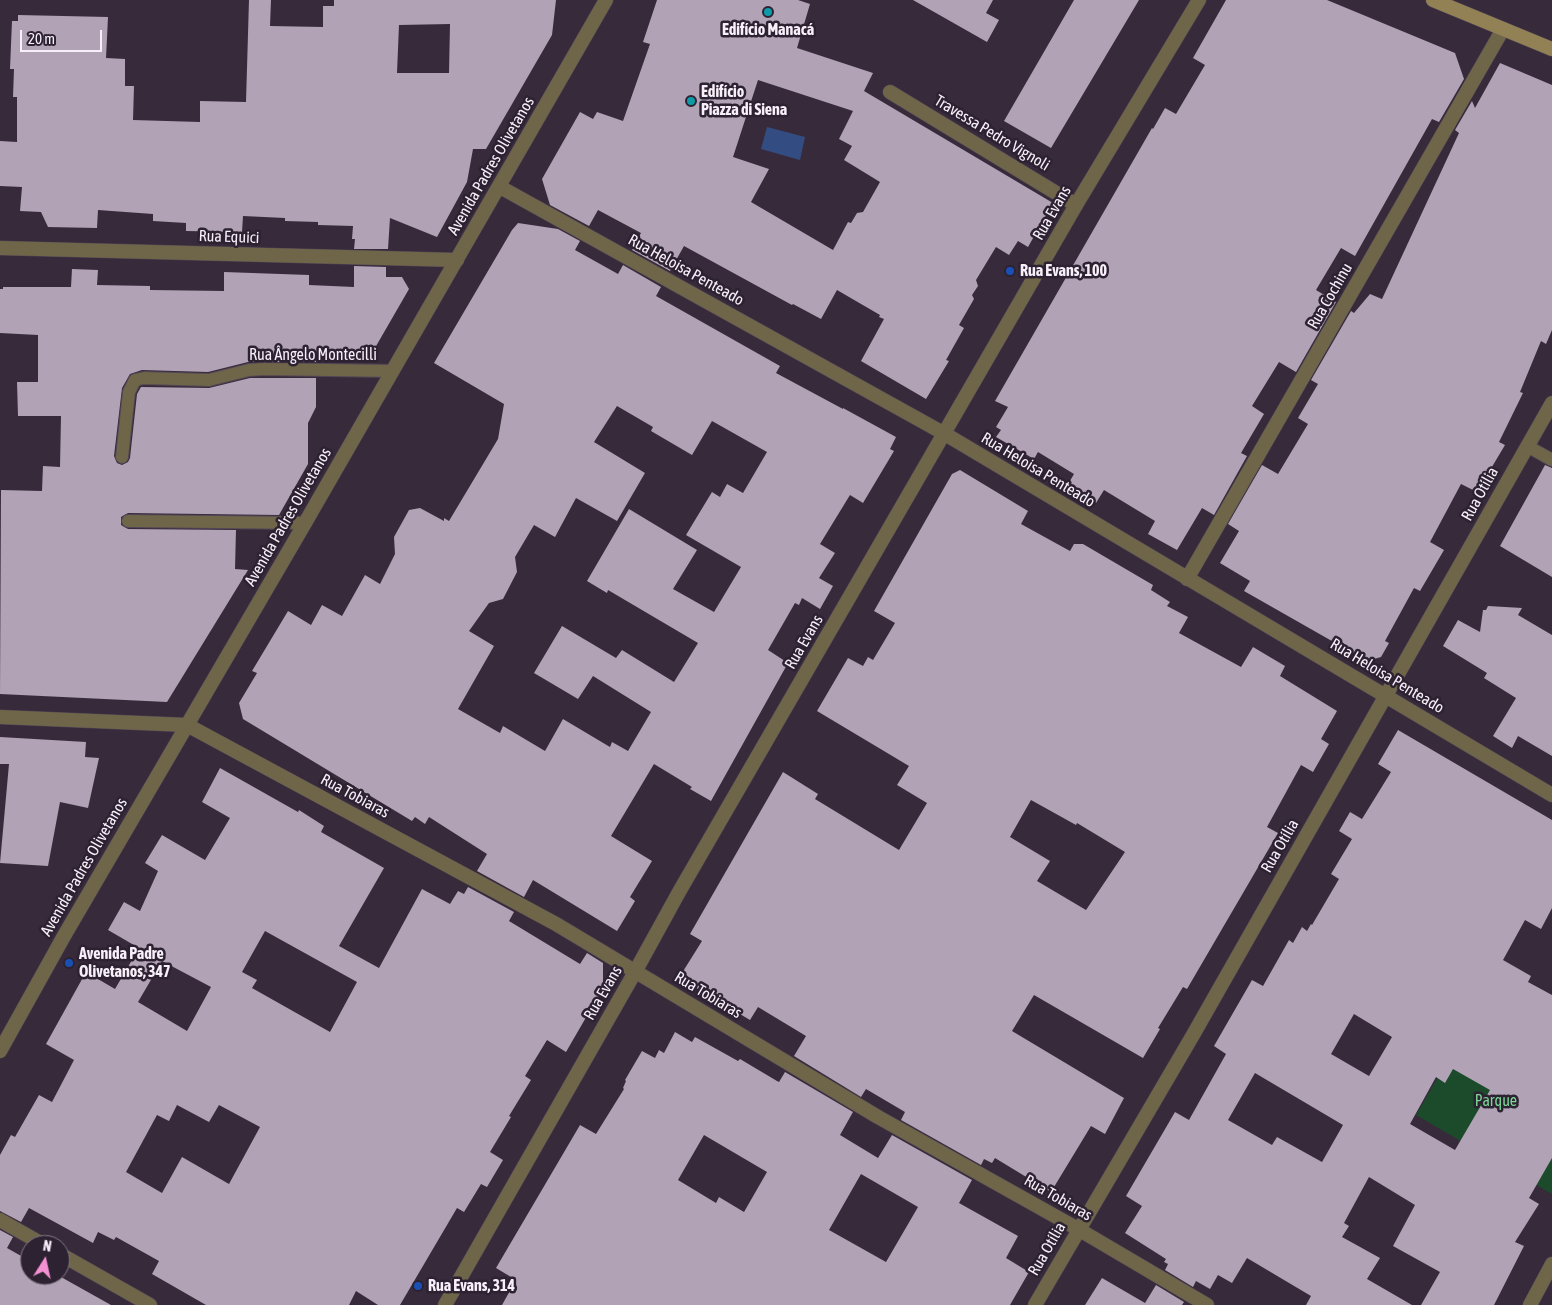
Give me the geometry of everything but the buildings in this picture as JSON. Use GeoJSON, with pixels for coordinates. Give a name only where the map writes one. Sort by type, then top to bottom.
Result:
{"type":"FeatureCollection","features":[{"type":"Feature","properties":{"kind":"main road"},"geometry":{"type":"LineString","coordinates":[[1432,0],[1552,49]]}},
{"type":"Feature","properties":{"kind":"street","name":"Avenida Padres Olivetanos"},"geometry":{"type":"LineString","coordinates":[[0,1051],[64,936],[393,372],[606,0]]}},
{"type":"Feature","properties":{"kind":"street","name":"Rua Evans"},"geometry":{"type":"LineString","coordinates":[[445,1305],[674,900],[1076,205],[1200,0]]}},
{"type":"Feature","properties":{"kind":"street","name":"Rua Cochinu"},"geometry":{"type":"LineString","coordinates":[[1187,579],[1503,29]]}},
{"type":"Feature","properties":{"kind":"street","name":"Travessa Pedro Vignoli"},"geometry":{"type":"LineString","coordinates":[[890,92],[1076,205]]}},
{"type":"Feature","properties":{"kind":"street","name":"Rua Heloisa Penteado"},"geometry":{"type":"LineString","coordinates":[[500,187],[945,434],[1552,795]]}},
{"type":"Feature","properties":{"kind":"street","name":"Rua Equici"},"geometry":{"type":"LineString","coordinates":[[0,248],[457,260]]}},
{"type":"Feature","properties":{"kind":"street","name":"Rua Otília"},"geometry":{"type":"LineString","coordinates":[[1035,1305],[1193,1035],[1552,403]]}},
{"type":"Feature","properties":{"kind":"street"},"geometry":{"type":"LineString","coordinates":[[0,717],[187,725]]}},
{"type":"Feature","properties":{"kind":"street","name":"Rua Tobiaras"},"geometry":{"type":"LineString","coordinates":[[187,725],[556,924],[878,1117],[1078,1229],[1207,1305]]}},
{"type":"Feature","properties":{"kind":"street"},"geometry":{"type":"LineString","coordinates":[[0,1220],[26,1235]]}},
{"type":"Feature","properties":{"kind":"street"},"geometry":{"type":"LineString","coordinates":[[70,1260],[150,1305]]}},
{"type":"Feature","properties":{"kind":"street"},"geometry":{"type":"LineString","coordinates":[[1530,1305],[1552,1264]]}},
{"type":"Feature","properties":{"kind":"lane","name":"Rua Ângelo Montecilli"},"geometry":{"type":"LineString","coordinates":[[122,457],[129,392],[134,380],[144,378],[209,380],[249,370],[263,369],[393,372]]}},
{"type":"Feature","properties":{"kind":"lane"},"geometry":{"type":"LineString","coordinates":[[1527,446],[1552,460]]}},
{"type":"Feature","properties":{"kind":"lane"},"geometry":{"type":"LineString","coordinates":[[128,521],[305,523]]}},
{"type":"Feature","properties":{"kind":"green space","name":"Parque"},"geometry":{"type":"Polygon","coordinates":[[[1467,1027],[1552,1073],[1552,1194],[1416,1115],[1467,1027]]]}},
{"type":"Feature","properties":{"kind":"water"},"geometry":{"type":"Polygon","coordinates":[[[767,127],[805,137],[800,160],[761,149],[767,127]]]}},
{"type":"Feature","properties":{"kind":"place","name":"Edifício Manacá"},"geometry":{"type":"Point","coordinates":[768,12]}},
{"type":"Feature","properties":{"kind":"place","name":"Edifício Piazza di Siena"},"geometry":{"type":"Point","coordinates":[691,101]}},
{"type":"Feature","properties":{"kind":"place","name":"Rua Evans, 100"},"geometry":{"type":"Point","coordinates":[1010,271]}},
{"type":"Feature","properties":{"kind":"place","name":"Avenida Padre Olivetanos, 347"},"geometry":{"type":"Point","coordinates":[69,963]}},
{"type":"Feature","properties":{"kind":"place","name":"Rua Evans, 314"},"geometry":{"type":"Point","coordinates":[418,1286]}}]}
